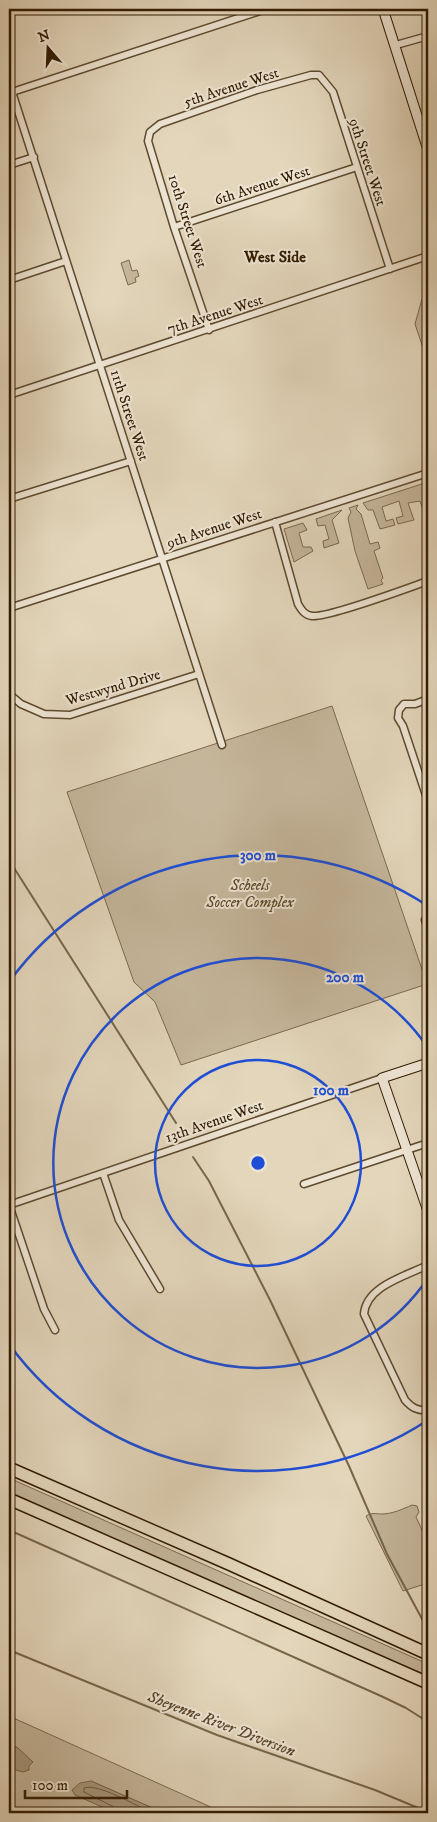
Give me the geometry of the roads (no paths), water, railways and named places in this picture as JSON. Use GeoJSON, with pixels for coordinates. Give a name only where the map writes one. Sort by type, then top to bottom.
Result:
{"type":"FeatureCollection","features":[{"type":"Feature","properties":{"kind":"highway"},"geometry":{"type":"LineString","coordinates":[[9,1468],[238,1568],[428,1654]]}},
{"type":"Feature","properties":{"kind":"highway"},"geometry":{"type":"LineString","coordinates":[[9,1499],[428,1683]]}},
{"type":"Feature","properties":{"kind":"street"},"geometry":{"type":"LineString","coordinates":[[10,93],[266,9]]}},
{"type":"Feature","properties":{"kind":"street"},"geometry":{"type":"LineString","coordinates":[[383,9],[427,144]]}},
{"type":"Feature","properties":{"kind":"street"},"geometry":{"type":"LineString","coordinates":[[396,45],[428,36]]}},
{"type":"Feature","properties":{"kind":"street","name":"5th Avenue West"},"geometry":{"type":"LineString","coordinates":[[160,124],[257,90],[310,75]]}},
{"type":"Feature","properties":{"kind":"street","name":"9th Street West"},"geometry":{"type":"LineString","coordinates":[[310,75],[320,75],[333,92],[390,269]]}},
{"type":"Feature","properties":{"kind":"street","name":"11th Street West"},"geometry":{"type":"LineString","coordinates":[[10,93],[34,157],[222,745]]}},
{"type":"Feature","properties":{"kind":"street","name":"10th Street West"},"geometry":{"type":"LineString","coordinates":[[160,124],[150,132],[148,142],[174,227],[209,330]]}},
{"type":"Feature","properties":{"kind":"street"},"geometry":{"type":"LineString","coordinates":[[9,165],[34,157]]}},
{"type":"Feature","properties":{"kind":"street","name":"6th Avenue West"},"geometry":{"type":"LineString","coordinates":[[174,227],[357,166]]}},
{"type":"Feature","properties":{"kind":"street","name":"7th Avenue West"},"geometry":{"type":"LineString","coordinates":[[9,395],[428,256]]}},
{"type":"Feature","properties":{"kind":"street"},"geometry":{"type":"LineString","coordinates":[[9,280],[66,261]]}},
{"type":"Feature","properties":{"kind":"street"},"geometry":{"type":"LineString","coordinates":[[9,499],[131,461]]}},
{"type":"Feature","properties":{"kind":"street","name":"9th Avenue West"},"geometry":{"type":"LineString","coordinates":[[9,608],[428,473]]}},
{"type":"Feature","properties":{"kind":"street"},"geometry":{"type":"LineString","coordinates":[[275,522],[298,604],[307,615],[314,617],[333,612],[428,582]]}},
{"type":"Feature","properties":{"kind":"street","name":"Westwynd Drive"},"geometry":{"type":"LineString","coordinates":[[9,694],[21,704],[44,714],[70,715],[199,674]]}},
{"type":"Feature","properties":{"kind":"street"},"geometry":{"type":"LineString","coordinates":[[428,700],[415,704],[404,704],[399,710],[398,718],[403,726],[428,801]]}},
{"type":"Feature","properties":{"kind":"street"},"geometry":{"type":"LineString","coordinates":[[428,918],[425,920],[428,930]]}},
{"type":"Feature","properties":{"kind":"street","name":"13th Avenue West"},"geometry":{"type":"LineString","coordinates":[[9,1205],[428,1063]]}},
{"type":"Feature","properties":{"kind":"street"},"geometry":{"type":"LineString","coordinates":[[382,1078],[428,1211]]}},
{"type":"Feature","properties":{"kind":"street"},"geometry":{"type":"LineString","coordinates":[[304,1184],[428,1143]]}},
{"type":"Feature","properties":{"kind":"street"},"geometry":{"type":"LineString","coordinates":[[103,1173],[119,1220],[160,1290]]}},
{"type":"Feature","properties":{"kind":"street"},"geometry":{"type":"LineString","coordinates":[[9,1205],[44,1309],[55,1330]]}},
{"type":"Feature","properties":{"kind":"street"},"geometry":{"type":"LineString","coordinates":[[428,1265],[375,1292],[367,1300],[365,1307],[366,1322],[405,1400],[410,1406],[418,1410],[428,1410]]}},
{"type":"Feature","properties":{"kind":"water"},"geometry":{"type":"Polygon","coordinates":[[[9,1743],[18,1748],[33,1762],[29,1766],[29,1770],[23,1772],[9,1768],[9,1743]]]}},
{"type":"Feature","properties":{"kind":"water"},"geometry":{"type":"Polygon","coordinates":[[[91,1781],[164,1813],[116,1813],[75,1795],[72,1790],[80,1783],[91,1781]]]}},
{"type":"Feature","properties":{"kind":"waterway"},"geometry":{"type":"LineString","coordinates":[[9,860],[176,1123]]}},
{"type":"Feature","properties":{"kind":"waterway"},"geometry":{"type":"LineString","coordinates":[[193,1157],[209,1181],[270,1300],[349,1466],[387,1554],[428,1630]]}},
{"type":"Feature","properties":{"kind":"waterway"},"geometry":{"type":"LineString","coordinates":[[9,1530],[381,1696],[406,1708],[428,1722]]}},
{"type":"Feature","properties":{"kind":"waterway","name":"Sheyenne River Diversion"},"geometry":{"type":"LineString","coordinates":[[9,1650],[217,1735],[375,1790],[428,1812]]}},
{"type":"Feature","properties":{"kind":"district","name":"West Side"},"geometry":{"type":"Point","coordinates":[275,256]}},
{"type":"Feature","properties":{"kind":"park label","name":"Scheels Soccer Complex"},"geometry":{"type":"Point","coordinates":[250,894]}}]}
